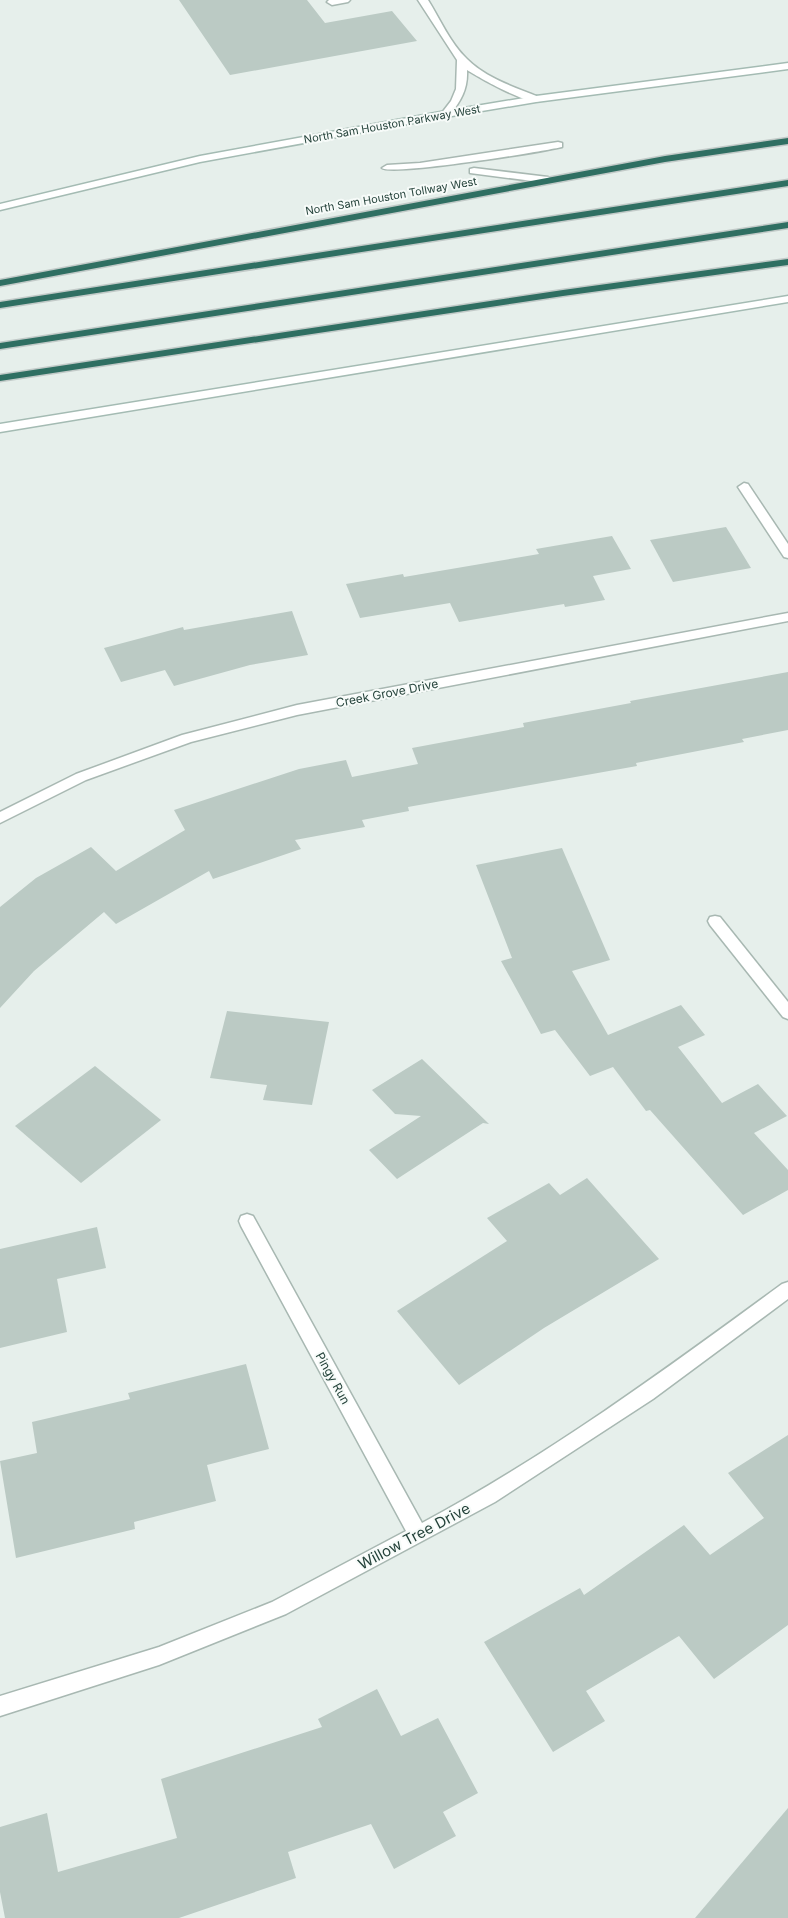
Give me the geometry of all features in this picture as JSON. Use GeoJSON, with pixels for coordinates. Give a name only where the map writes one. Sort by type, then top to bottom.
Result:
{"type":"FeatureCollection","features":[{"type":"Feature","properties":{"kind":"highway","name":"North Sam Houston Tollway West"},"geometry":{"type":"LineString","coordinates":[[0,282],[665,159],[788,141]]}},
{"type":"Feature","properties":{"kind":"highway"},"geometry":{"type":"LineString","coordinates":[[0,305],[788,183]]}},
{"type":"Feature","properties":{"kind":"highway"},"geometry":{"type":"LineString","coordinates":[[0,346],[788,224]]}},
{"type":"Feature","properties":{"kind":"highway"},"geometry":{"type":"LineString","coordinates":[[0,378],[563,293],[788,262]]}},
{"type":"Feature","properties":{"kind":"main road"},"geometry":{"type":"LineString","coordinates":[[332,2],[345,0]]}},
{"type":"Feature","properties":{"kind":"main road"},"geometry":{"type":"LineString","coordinates":[[424,0],[462,60],[500,86],[536,99]]}},
{"type":"Feature","properties":{"kind":"main road"},"geometry":{"type":"LineString","coordinates":[[446,114],[456,102],[461,92],[464,77],[462,60]]}},
{"type":"Feature","properties":{"kind":"main road","name":"North Sam Houston Parkway West"},"geometry":{"type":"LineString","coordinates":[[0,207],[200,160],[446,114],[536,99],[788,66]]}},
{"type":"Feature","properties":{"kind":"main road"},"geometry":{"type":"LineString","coordinates":[[387,168],[420,166],[558,145]]}},
{"type":"Feature","properties":{"kind":"main road"},"geometry":{"type":"LineString","coordinates":[[474,171],[548,180]]}},
{"type":"Feature","properties":{"kind":"main road"},"geometry":{"type":"LineString","coordinates":[[0,428],[788,299]]}},
{"type":"Feature","properties":{"kind":"main road"},"geometry":{"type":"LineString","coordinates":[[744,487],[788,554]]}},
{"type":"Feature","properties":{"kind":"main road","name":"Creek Grove Drive"},"geometry":{"type":"LineString","coordinates":[[0,818],[81,777],[196,735],[297,710],[788,617]]}},
{"type":"Feature","properties":{"kind":"main road"},"geometry":{"type":"LineString","coordinates":[[716,920],[788,1013]]}},
{"type":"Feature","properties":{"kind":"main road","name":"Pingy Run"},"geometry":{"type":"LineString","coordinates":[[247,1221],[418,1534]]}},
{"type":"Feature","properties":{"kind":"main road","name":"Willow Tree Drive"},"geometry":{"type":"LineString","coordinates":[[0,1706],[159,1656],[278,1608],[418,1534],[489,1496],[648,1393],[788,1289]]}},
{"type":"Feature","properties":{"kind":"building"},"geometry":{"type":"Polygon","coordinates":[[[179,0],[307,0],[325,23],[392,11],[417,41],[230,75],[179,0]]]}},
{"type":"Feature","properties":{"kind":"building"},"geometry":{"type":"Polygon","coordinates":[[[726,527],[751,568],[673,582],[650,540],[726,527]]]}},
{"type":"Feature","properties":{"kind":"building"},"geometry":{"type":"Polygon","coordinates":[[[612,536],[631,569],[593,576],[605,600],[565,607],[564,604],[459,622],[450,603],[360,618],[346,584],[403,574],[404,577],[539,554],[536,549],[612,536]]]}},
{"type":"Feature","properties":{"kind":"building"},"geometry":{"type":"Polygon","coordinates":[[[292,611],[308,655],[250,665],[174,686],[165,670],[121,682],[104,648],[183,627],[184,630],[292,611]]]}},
{"type":"Feature","properties":{"kind":"building"},"geometry":{"type":"Polygon","coordinates":[[[788,672],[788,730],[742,739],[744,742],[636,763],[637,766],[408,807],[409,811],[362,820],[365,827],[295,840],[301,849],[213,879],[209,871],[116,924],[104,912],[34,971],[0,1008],[0,907],[36,878],[91,847],[116,871],[185,830],[174,810],[299,769],[346,760],[352,777],[418,764],[412,748],[524,727],[523,723],[631,703],[630,701],[788,672]]]}},
{"type":"Feature","properties":{"kind":"building"},"geometry":{"type":"Polygon","coordinates":[[[562,848],[610,960],[572,971],[608,1035],[681,1005],[705,1035],[678,1047],[722,1103],[758,1084],[787,1116],[754,1133],[788,1170],[788,1190],[743,1215],[650,1110],[646,1111],[613,1067],[590,1076],[555,1030],[541,1034],[501,961],[512,958],[476,865],[562,848]]]}},
{"type":"Feature","properties":{"kind":"building"},"geometry":{"type":"Polygon","coordinates":[[[227,1011],[329,1022],[312,1105],[263,1100],[267,1085],[210,1078],[227,1011]]]}},
{"type":"Feature","properties":{"kind":"building"},"geometry":{"type":"Polygon","coordinates":[[[422,1059],[489,1124],[483,1123],[397,1179],[369,1150],[421,1116],[395,1114],[372,1090],[422,1059]]]}},
{"type":"Feature","properties":{"kind":"building"},"geometry":{"type":"Polygon","coordinates":[[[95,1066],[161,1120],[81,1183],[15,1126],[95,1066]]]}},
{"type":"Feature","properties":{"kind":"building"},"geometry":{"type":"Polygon","coordinates":[[[587,1178],[659,1259],[544,1328],[459,1385],[397,1311],[507,1241],[487,1218],[549,1183],[560,1195],[587,1178]]]}},
{"type":"Feature","properties":{"kind":"building"},"geometry":{"type":"Polygon","coordinates":[[[97,1227],[106,1268],[57,1279],[67,1332],[0,1348],[0,1249],[97,1227]]]}},
{"type":"Feature","properties":{"kind":"building"},"geometry":{"type":"Polygon","coordinates":[[[246,1364],[269,1449],[207,1465],[216,1501],[134,1522],[135,1529],[16,1558],[0,1461],[37,1453],[32,1422],[130,1399],[128,1393],[246,1364]]]}},
{"type":"Feature","properties":{"kind":"building"},"geometry":{"type":"Polygon","coordinates":[[[788,1435],[788,1625],[714,1679],[679,1636],[586,1691],[605,1721],[553,1752],[484,1642],[580,1588],[584,1595],[684,1525],[710,1555],[764,1518],[728,1473],[788,1435]]]}},
{"type":"Feature","properties":{"kind":"building"},"geometry":{"type":"Polygon","coordinates":[[[377,1689],[401,1736],[438,1718],[478,1793],[443,1812],[456,1836],[394,1869],[371,1824],[288,1852],[296,1878],[179,1918],[5,1918],[0,1892],[0,1827],[47,1813],[58,1872],[177,1838],[161,1779],[322,1727],[318,1719],[377,1689]]]}},
{"type":"Feature","properties":{"kind":"building"},"geometry":{"type":"Polygon","coordinates":[[[788,1808],[788,1918],[695,1918],[788,1808]]]}}]}
